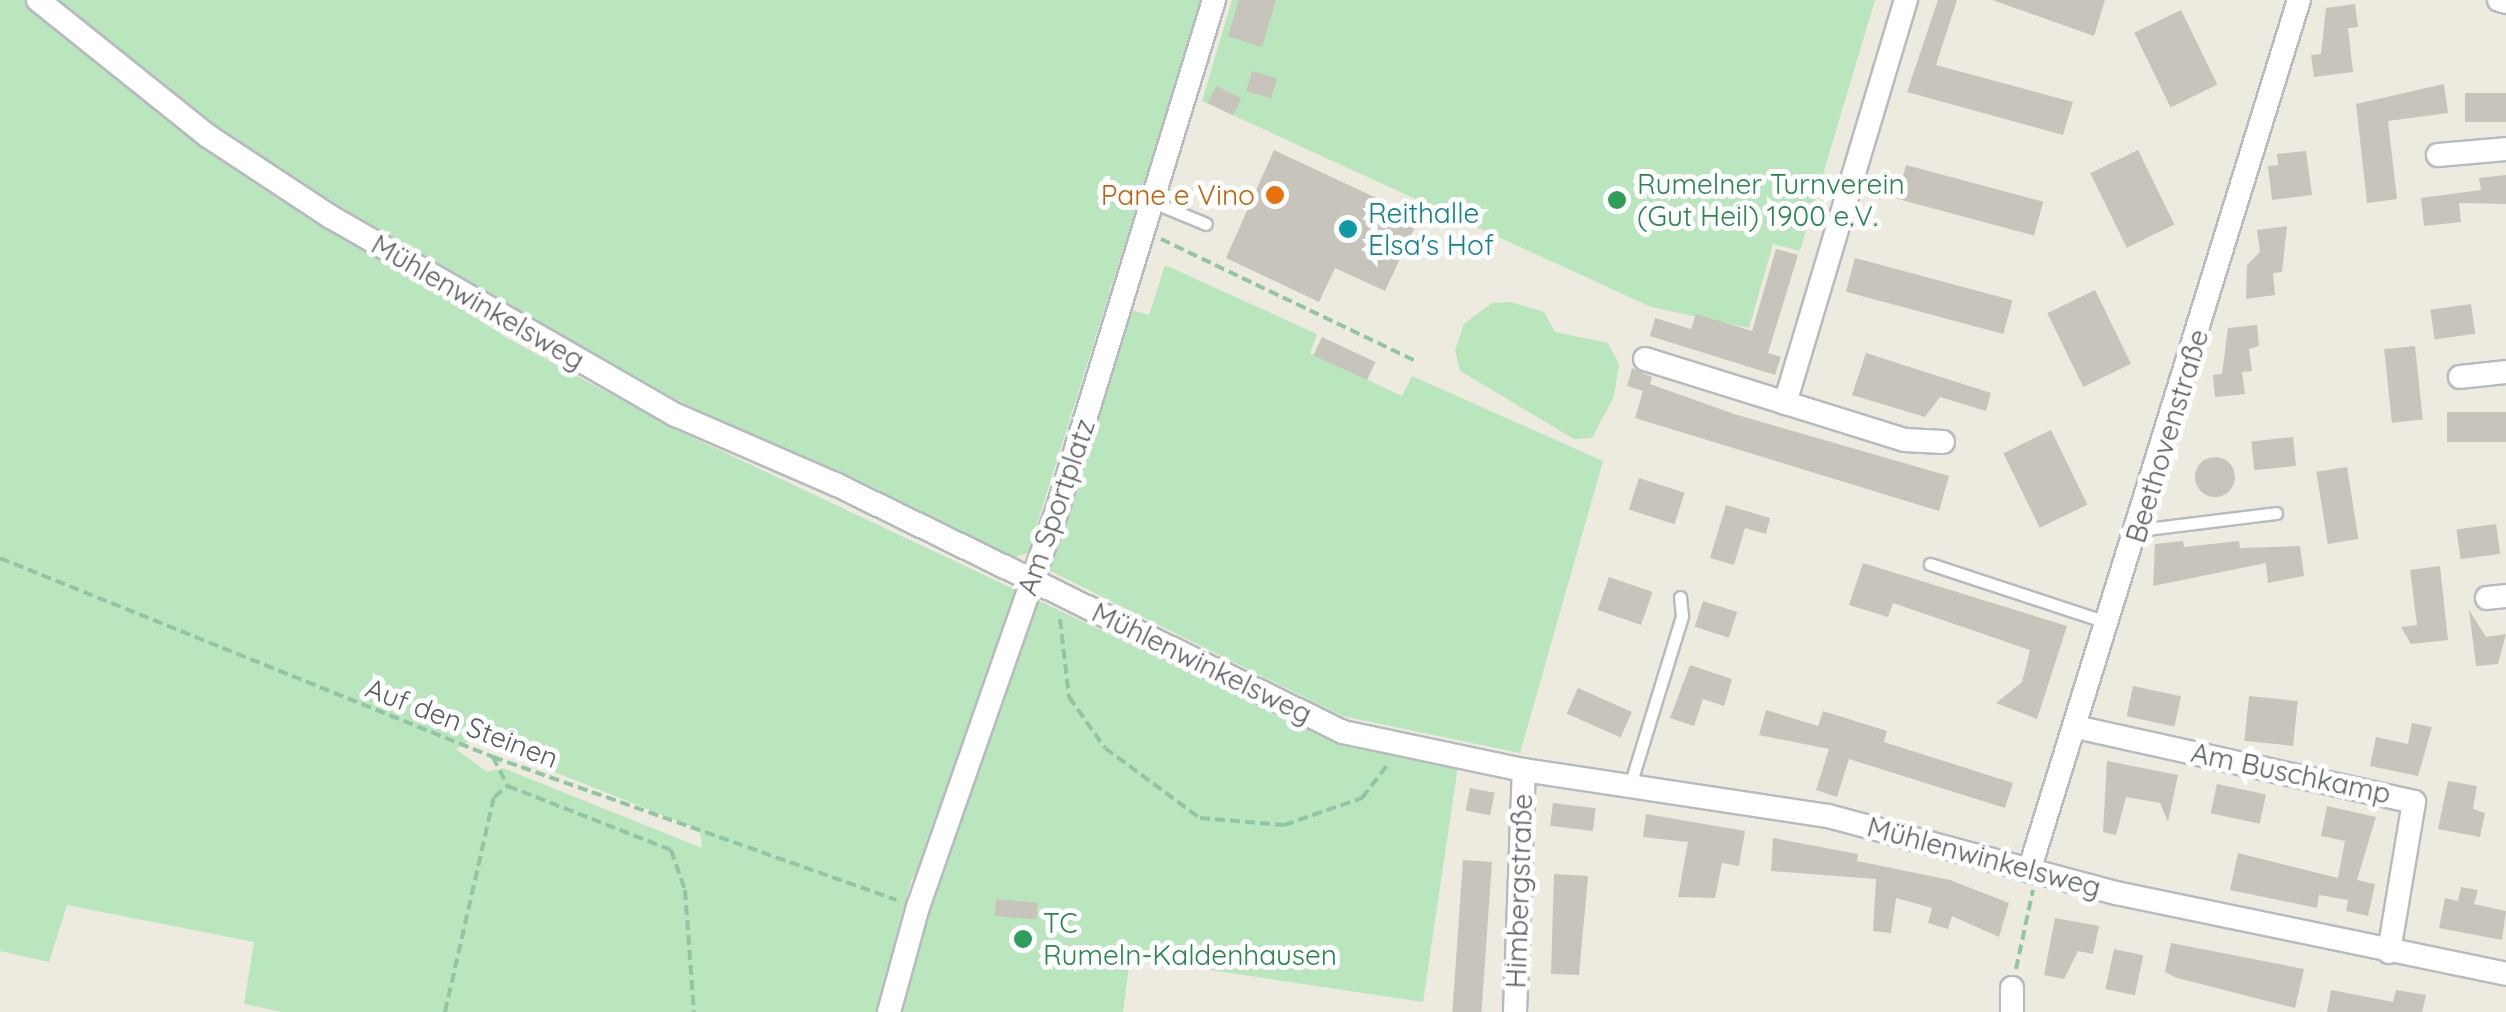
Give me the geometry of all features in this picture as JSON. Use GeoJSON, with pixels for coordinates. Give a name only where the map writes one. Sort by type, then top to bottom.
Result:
{"type":"FeatureCollection","features":[{"type":"Feature","properties":{"kind":"street","name":"Mühlenwinkelsweg"},"geometry":{"type":"LineString","coordinates":[[38,0],[208,136],[331,218],[676,416],[1032,580],[1343,732],[1524,770],[1631,782],[1828,816],[2033,872],[2389,952],[2506,974]]}},
{"type":"Feature","properties":{"kind":"street","name":"Am Sportplatz"},"geometry":{"type":"LineString","coordinates":[[889,1012],[918,908],[1032,580],[1214,0]]}},
{"type":"Feature","properties":{"kind":"street"},"geometry":{"type":"LineString","coordinates":[[1785,402],[1906,0]]}},
{"type":"Feature","properties":{"kind":"street","name":"Beethovenstraße"},"geometry":{"type":"LineString","coordinates":[[2033,872],[2299,0]]}},
{"type":"Feature","properties":{"kind":"street"},"geometry":{"type":"LineString","coordinates":[[2499,0],[2506,2]]}},
{"type":"Feature","properties":{"kind":"street"},"geometry":{"type":"LineString","coordinates":[[2438,155],[2506,149]]}},
{"type":"Feature","properties":{"kind":"street"},"geometry":{"type":"LineString","coordinates":[[1645,359],[1904,440],[1943,442]]}},
{"type":"Feature","properties":{"kind":"street"},"geometry":{"type":"LineString","coordinates":[[2460,377],[2506,372]]}},
{"type":"Feature","properties":{"kind":"street","name":"Am Buschkamp"},"geometry":{"type":"LineString","coordinates":[[2076,728],[2414,802],[2389,952]]}},
{"type":"Feature","properties":{"kind":"street","name":"Himbergstraße"},"geometry":{"type":"LineString","coordinates":[[1515,1012],[1524,770]]}},
{"type":"Feature","properties":{"kind":"lane"},"geometry":{"type":"LineString","coordinates":[[1152,202],[1206,224]]}},
{"type":"Feature","properties":{"kind":"lane"},"geometry":{"type":"LineString","coordinates":[[2138,530],[2276,513]]}},
{"type":"Feature","properties":{"kind":"lane"},"geometry":{"type":"LineString","coordinates":[[1930,564],[2109,622]]}},
{"type":"Feature","properties":{"kind":"lane"},"geometry":{"type":"LineString","coordinates":[[1631,782],[1682,616],[1680,597]]}},
{"type":"Feature","properties":{"kind":"path"},"geometry":{"type":"LineString","coordinates":[[1144,230],[1416,360]]}},
{"type":"Feature","properties":{"kind":"path","name":"Auf den Steinen"},"geometry":{"type":"LineString","coordinates":[[0,558],[493,758],[918,908]]}},
{"type":"Feature","properties":{"kind":"path"},"geometry":{"type":"LineString","coordinates":[[1053,590],[1069,698],[1106,748],[1200,818],[1300,820],[1362,798],[1412,746]]}},
{"type":"Feature","properties":{"kind":"path"},"geometry":{"type":"LineString","coordinates":[[493,758],[508,786],[671,850],[685,890],[694,1012]]}},
{"type":"Feature","properties":{"kind":"path"},"geometry":{"type":"LineString","coordinates":[[445,1012],[494,797],[508,786]]}},
{"type":"Feature","properties":{"kind":"path"},"geometry":{"type":"LineString","coordinates":[[2012,1000],[2033,872]]}},
{"type":"Feature","properties":{"kind":"green space"},"geometry":{"type":"Polygon","coordinates":[[[0,0],[24,0],[227,158],[507,338],[675,429],[1340,743],[1458,766],[1423,1002],[1130,958],[1123,1012],[900,1012],[933,881],[912,878],[876,1012],[282,1012],[244,1004],[254,942],[67,905],[49,962],[0,951],[0,0]],[[472,739],[456,749],[487,772],[503,768],[702,848],[700,830],[472,739]]]}},
{"type":"Feature","properties":{"kind":"green space"},"geometry":{"type":"Polygon","coordinates":[[[53,0],[1201,0],[1028,553],[1008,559],[597,361],[339,210],[173,96],[53,0]]]}},
{"type":"Feature","properties":{"kind":"green space","name":"Rumelner Turnverein (Gut Heil) 1900 e.V."},"geometry":{"type":"Polygon","coordinates":[[[1232,0],[1875,0],[1800,251],[1773,244],[1749,328],[1651,307],[1202,101],[1232,0]]]}},
{"type":"Feature","properties":{"kind":"green space"},"geometry":{"type":"Polygon","coordinates":[[[1165,265],[1317,334],[1310,353],[1402,396],[1412,376],[1603,461],[1520,753],[1342,716],[1048,570],[1129,309],[1149,315],[1165,265]]]}},
{"type":"Feature","properties":{"kind":"green space"},"geometry":{"type":"Polygon","coordinates":[[[1510,302],[1544,312],[1555,332],[1608,343],[1619,364],[1614,396],[1592,438],[1574,439],[1460,371],[1455,350],[1464,324],[1492,303],[1510,302]]]}},
{"type":"Feature","properties":{"kind":"building"},"geometry":{"type":"Polygon","coordinates":[[[1239,0],[1276,0],[1262,47],[1228,36],[1239,0]]]}},
{"type":"Feature","properties":{"kind":"building"},"geometry":{"type":"Polygon","coordinates":[[[1938,0],[1957,0],[1936,65],[2073,102],[2063,135],[1907,92],[1938,0]]]}},
{"type":"Feature","properties":{"kind":"building"},"geometry":{"type":"Polygon","coordinates":[[[1992,0],[2105,0],[2094,36],[1992,0]]]}},
{"type":"Feature","properties":{"kind":"building"},"geometry":{"type":"Polygon","coordinates":[[[2355,4],[2358,27],[2348,28],[2353,72],[2314,77],[2311,55],[2321,54],[2326,8],[2355,4]]]}},
{"type":"Feature","properties":{"kind":"building"},"geometry":{"type":"Polygon","coordinates":[[[2181,10],[2217,85],[2171,107],[2134,33],[2181,10]]]}},
{"type":"Feature","properties":{"kind":"building"},"geometry":{"type":"Polygon","coordinates":[[[1252,71],[1277,78],[1271,98],[1246,91],[1252,71]]]}},
{"type":"Feature","properties":{"kind":"building"},"geometry":{"type":"Polygon","coordinates":[[[2444,84],[2448,113],[2388,121],[2397,199],[2367,203],[2356,104],[2444,84]]]}},
{"type":"Feature","properties":{"kind":"building"},"geometry":{"type":"Polygon","coordinates":[[[1216,86],[1241,98],[1233,115],[1208,103],[1216,86]]]}},
{"type":"Feature","properties":{"kind":"building"},"geometry":{"type":"Polygon","coordinates":[[[2465,93],[2506,93],[2506,122],[2465,122],[2465,93]]]}},
{"type":"Feature","properties":{"kind":"building"},"geometry":{"type":"Polygon","coordinates":[[[1274,150],[1419,218],[1385,291],[1335,268],[1319,302],[1226,258],[1274,150]]]}},
{"type":"Feature","properties":{"kind":"building"},"geometry":{"type":"Polygon","coordinates":[[[2138,150],[2174,225],[2127,248],[2090,173],[2138,150]]]}},
{"type":"Feature","properties":{"kind":"building"},"geometry":{"type":"Polygon","coordinates":[[[2306,151],[2312,195],[2272,200],[2268,166],[2278,165],[2277,154],[2306,151]]]}},
{"type":"Feature","properties":{"kind":"building"},"geometry":{"type":"Polygon","coordinates":[[[1906,165],[2043,202],[2034,236],[1897,199],[1906,165]]]}},
{"type":"Feature","properties":{"kind":"building"},"geometry":{"type":"Polygon","coordinates":[[[2506,175],[2506,204],[2459,203],[2461,222],[2424,226],[2421,198],[2481,190],[2479,178],[2506,175]]]}},
{"type":"Feature","properties":{"kind":"building"},"geometry":{"type":"Polygon","coordinates":[[[2287,226],[2282,272],[2273,273],[2275,295],[2246,299],[2247,265],[2260,252],[2257,230],[2287,226]]]}},
{"type":"Feature","properties":{"kind":"building"},"geometry":{"type":"Polygon","coordinates":[[[1776,249],[1798,255],[1768,353],[1781,357],[1775,375],[1650,336],[1655,318],[1691,329],[1696,314],[1752,331],[1776,249]]]}},
{"type":"Feature","properties":{"kind":"building"},"geometry":{"type":"Polygon","coordinates":[[[1855,258],[2012,300],[2003,334],[1846,292],[1855,258]]]}},
{"type":"Feature","properties":{"kind":"building"},"geometry":{"type":"Polygon","coordinates":[[[2095,290],[2131,364],[2083,387],[2047,313],[2095,290]]]}},
{"type":"Feature","properties":{"kind":"building"},"geometry":{"type":"Polygon","coordinates":[[[2471,304],[2475,334],[2435,339],[2430,310],[2471,304]]]}},
{"type":"Feature","properties":{"kind":"building"},"geometry":{"type":"Polygon","coordinates":[[[2257,325],[2259,346],[2249,349],[2252,371],[2242,372],[2245,394],[2215,397],[2213,375],[2222,374],[2228,328],[2257,325]]]}},
{"type":"Feature","properties":{"kind":"building"},"geometry":{"type":"Polygon","coordinates":[[[1322,337],[1375,362],[1367,380],[1314,355],[1322,337]]]}},
{"type":"Feature","properties":{"kind":"building"},"geometry":{"type":"Polygon","coordinates":[[[2415,346],[2423,420],[2392,423],[2384,349],[2415,346]]]}},
{"type":"Feature","properties":{"kind":"building"},"geometry":{"type":"Polygon","coordinates":[[[1866,353],[1991,393],[1986,411],[1940,397],[1925,417],[1852,395],[1866,353]]]}},
{"type":"Feature","properties":{"kind":"building"},"geometry":{"type":"Polygon","coordinates":[[[1632,368],[1652,377],[1650,384],[1734,414],[1949,476],[1939,511],[1635,418],[1643,391],[1627,386],[1632,368]]]}},
{"type":"Feature","properties":{"kind":"building"},"geometry":{"type":"Polygon","coordinates":[[[2447,412],[2506,412],[2506,442],[2447,442],[2447,412]]]}},
{"type":"Feature","properties":{"kind":"building"},"geometry":{"type":"Polygon","coordinates":[[[2051,430],[2087,505],[2040,528],[2003,453],[2051,430]]]}},
{"type":"Feature","properties":{"kind":"building"},"geometry":{"type":"Polygon","coordinates":[[[2293,437],[2296,466],[2254,470],[2251,441],[2293,437]]]}},
{"type":"Feature","properties":{"kind":"building"},"geometry":{"type":"Polygon","coordinates":[[[2215,457],[2229,463],[2235,477],[2229,491],[2215,497],[2201,491],[2195,477],[2201,463],[2215,457]]]}},
{"type":"Feature","properties":{"kind":"building"},"geometry":{"type":"Polygon","coordinates":[[[2347,467],[2358,539],[2328,544],[2316,472],[2347,467]]]}},
{"type":"Feature","properties":{"kind":"building"},"geometry":{"type":"Polygon","coordinates":[[[1639,478],[1685,493],[1674,524],[1629,509],[1639,478]]]}},
{"type":"Feature","properties":{"kind":"building"},"geometry":{"type":"Polygon","coordinates":[[[1726,505],[1770,518],[1766,534],[1745,528],[1734,565],[1710,558],[1726,505]]]}},
{"type":"Feature","properties":{"kind":"building"},"geometry":{"type":"Polygon","coordinates":[[[2496,524],[2500,554],[2461,559],[2456,530],[2496,524]]]}},
{"type":"Feature","properties":{"kind":"building"},"geometry":{"type":"Polygon","coordinates":[[[2183,541],[2184,547],[2239,541],[2240,548],[2300,546],[2304,576],[2268,583],[2266,563],[2153,586],[2155,544],[2183,541]]]}},
{"type":"Feature","properties":{"kind":"building"},"geometry":{"type":"Polygon","coordinates":[[[1863,563],[2067,626],[2037,719],[1996,703],[2022,682],[2030,650],[1893,603],[1888,617],[1849,605],[1863,563]]]}},
{"type":"Feature","properties":{"kind":"building"},"geometry":{"type":"Polygon","coordinates":[[[2440,566],[2448,640],[2411,644],[2401,627],[2417,625],[2410,570],[2440,566]]]}},
{"type":"Feature","properties":{"kind":"building"},"geometry":{"type":"Polygon","coordinates":[[[1609,577],[1652,592],[1641,625],[1598,610],[1609,577]]]}},
{"type":"Feature","properties":{"kind":"building"},"geometry":{"type":"Polygon","coordinates":[[[1703,601],[1737,612],[1729,638],[1695,627],[1703,601]]]}},
{"type":"Feature","properties":{"kind":"building"},"geometry":{"type":"Polygon","coordinates":[[[2469,610],[2486,637],[2506,634],[2498,664],[2476,666],[2469,610]]]}},
{"type":"Feature","properties":{"kind":"building"},"geometry":{"type":"Polygon","coordinates":[[[1690,665],[1732,679],[1724,706],[1703,699],[1694,726],[1670,718],[1690,665]]]}},
{"type":"Feature","properties":{"kind":"building"},"geometry":{"type":"Polygon","coordinates":[[[2133,686],[2181,696],[2174,727],[2127,716],[2133,686]]]}},
{"type":"Feature","properties":{"kind":"building"},"geometry":{"type":"Polygon","coordinates":[[[1578,688],[1632,712],[1621,738],[1567,714],[1578,688]]]}},
{"type":"Feature","properties":{"kind":"building"},"geometry":{"type":"Polygon","coordinates":[[[2249,696],[2298,701],[2293,746],[2244,741],[2249,696]]]}},
{"type":"Feature","properties":{"kind":"building"},"geometry":{"type":"Polygon","coordinates":[[[1766,710],[1818,726],[1823,711],[1887,731],[1884,742],[2013,783],[2005,808],[1849,759],[1837,797],[1816,790],[1829,749],[1759,735],[1766,710]]]}},
{"type":"Feature","properties":{"kind":"building"},"geometry":{"type":"Polygon","coordinates":[[[2412,723],[2432,727],[2418,776],[2370,766],[2376,737],[2408,744],[2412,723]]]}},
{"type":"Feature","properties":{"kind":"building"},"geometry":{"type":"Polygon","coordinates":[[[2107,761],[2178,775],[2168,822],[2160,803],[2126,797],[2116,835],[2103,832],[2107,761]]]}},
{"type":"Feature","properties":{"kind":"building"},"geometry":{"type":"Polygon","coordinates":[[[2448,781],[2477,786],[2473,809],[2485,813],[2480,837],[2438,829],[2448,781]]]}},
{"type":"Feature","properties":{"kind":"building"},"geometry":{"type":"Polygon","coordinates":[[[2217,784],[2266,794],[2260,824],[2211,813],[2217,784]]]}},
{"type":"Feature","properties":{"kind":"building"},"geometry":{"type":"Polygon","coordinates":[[[1470,788],[1495,793],[1490,815],[1466,811],[1470,788]]]}},
{"type":"Feature","properties":{"kind":"building"},"geometry":{"type":"Polygon","coordinates":[[[1553,803],[1596,808],[1593,831],[1550,826],[1553,803]]]}},
{"type":"Feature","properties":{"kind":"building"},"geometry":{"type":"Polygon","coordinates":[[[2327,806],[2376,817],[2357,880],[2375,884],[2368,916],[2346,911],[2348,900],[2319,895],[2317,908],[2230,890],[2238,853],[2338,878],[2345,841],[2321,836],[2327,806]]]}},
{"type":"Feature","properties":{"kind":"building"},"geometry":{"type":"Polygon","coordinates":[[[1646,814],[1745,831],[1739,866],[1722,863],[1715,898],[1678,897],[1688,842],[1643,837],[1646,814]]]}},
{"type":"Feature","properties":{"kind":"building"},"geometry":{"type":"Polygon","coordinates":[[[1773,838],[1858,854],[1857,861],[1950,880],[2009,903],[1999,937],[1952,916],[1948,929],[1928,923],[1932,908],[1896,898],[1891,933],[1873,931],[1876,879],[1771,871],[1773,838]]]}},
{"type":"Feature","properties":{"kind":"building"},"geometry":{"type":"Polygon","coordinates":[[[1463,860],[1492,862],[1481,1012],[1452,1012],[1463,860]]]}},
{"type":"Feature","properties":{"kind":"building"},"geometry":{"type":"Polygon","coordinates":[[[1554,874],[1588,876],[1579,975],[1551,974],[1554,874]]]}},
{"type":"Feature","properties":{"kind":"building"},"geometry":{"type":"Polygon","coordinates":[[[2461,887],[2478,890],[2474,904],[2506,911],[2502,940],[2439,928],[2445,898],[2458,901],[2461,887]]]}},
{"type":"Feature","properties":{"kind":"building"},"geometry":{"type":"Polygon","coordinates":[[[996,899],[1038,903],[1036,920],[995,916],[996,899]]]}},
{"type":"Feature","properties":{"kind":"building"},"geometry":{"type":"Polygon","coordinates":[[[2055,918],[2099,926],[2093,954],[2078,951],[2064,979],[2044,975],[2055,918]]]}},
{"type":"Feature","properties":{"kind":"building"},"geometry":{"type":"Polygon","coordinates":[[[2171,943],[2304,969],[2295,1008],[2165,972],[2171,943]]]}},
{"type":"Feature","properties":{"kind":"building"},"geometry":{"type":"Polygon","coordinates":[[[2114,949],[2143,955],[2135,995],[2105,989],[2114,949]]]}},
{"type":"Feature","properties":{"kind":"building"},"geometry":{"type":"Polygon","coordinates":[[[2331,990],[2393,1002],[2396,990],[2426,995],[2422,1012],[2327,1012],[2331,990]]]}},
{"type":"Feature","properties":{"kind":"place","name":"Pane e Vino"},"geometry":{"type":"Point","coordinates":[1275,195]}},
{"type":"Feature","properties":{"kind":"place","name":"Rumelner Turnverein (Gut Heil) 1900 e.V."},"geometry":{"type":"Point","coordinates":[1617,200]}},
{"type":"Feature","properties":{"kind":"place","name":"Reithalle Elsa's Hof"},"geometry":{"type":"Point","coordinates":[1348,229]}},
{"type":"Feature","properties":{"kind":"place","name":"TC Rumeln-Kaldenhausen"},"geometry":{"type":"Point","coordinates":[1023,939]}}]}
